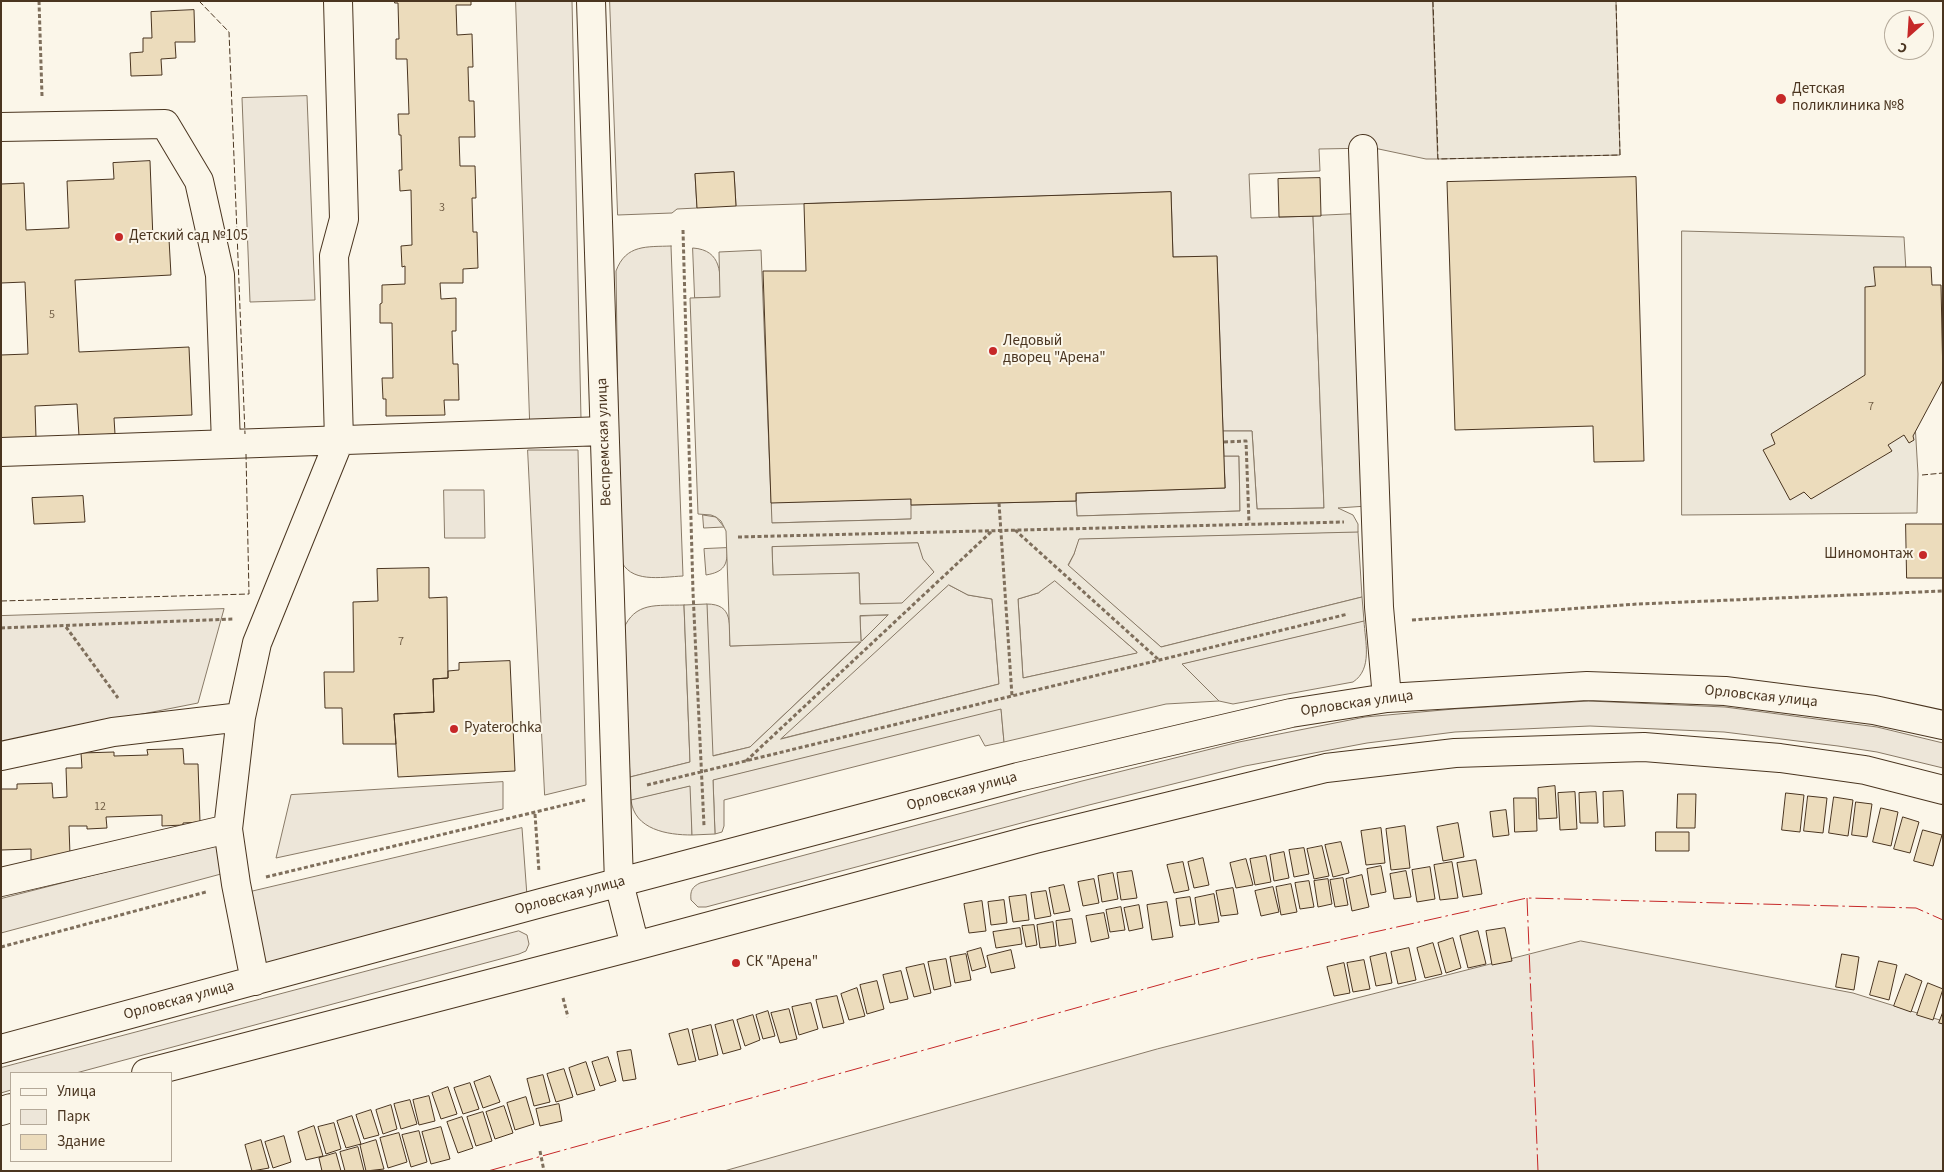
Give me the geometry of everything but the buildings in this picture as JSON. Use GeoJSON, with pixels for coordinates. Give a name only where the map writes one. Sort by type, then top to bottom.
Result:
{"type":"FeatureCollection","features":[{"type":"Feature","properties":{"kind":"street"},"geometry":{"type":"LineString","coordinates":[[255,981],[236,884],[228,829],[241,717],[257,643],[339,441],[334,256],[344,219],[338,1]]}},
{"type":"Feature","properties":{"kind":"street","name":"Веспремская улица"},"geometry":{"type":"LineString","coordinates":[[591,1],[619,883],[635,946]]}},
{"type":"Feature","properties":{"kind":"street"},"geometry":{"type":"LineString","coordinates":[[1,127],[164,124],[199,181],[220,276],[226,444]]}},
{"type":"Feature","properties":{"kind":"street"},"geometry":{"type":"LineString","coordinates":[[1363,149],[1379,607],[1387,698]]}},
{"type":"Feature","properties":{"kind":"street"},"geometry":{"type":"LineString","coordinates":[[1,452],[604,431]]}},
{"type":"Feature","properties":{"kind":"street","name":"Орловская улица"},"geometry":{"type":"LineString","coordinates":[[1,1049],[1018,778],[1291,713],[1387,698],[1587,686],[1725,692],[1874,710],[1943,725]]}},
{"type":"Feature","properties":{"kind":"street"},"geometry":{"type":"LineString","coordinates":[[1,756],[113,732],[241,717]]}},
{"type":"Feature","properties":{"kind":"street"},"geometry":{"type":"LineString","coordinates":[[150,1072],[635,946],[1035,839],[1326,768],[1455,753],[1644,747],[1780,758],[1865,770],[1943,790]]}},
{"type":"Feature","properties":{"kind":"street"},"geometry":{"type":"LineString","coordinates":[[1,882],[228,829]]}},
{"type":"Feature","properties":{"kind":"path"},"geometry":{"type":"LineString","coordinates":[[39,1],[43,126]]}},
{"type":"Feature","properties":{"kind":"path"},"geometry":{"type":"LineString","coordinates":[[683,230],[693,592],[704,834]]}},
{"type":"Feature","properties":{"kind":"path"},"geometry":{"type":"LineString","coordinates":[[1224,442],[1246,442],[1249,523]]}},
{"type":"Feature","properties":{"kind":"path"},"geometry":{"type":"LineString","coordinates":[[999,503],[1012,696]]}},
{"type":"Feature","properties":{"kind":"path"},"geometry":{"type":"LineString","coordinates":[[738,537],[1377,521]]}},
{"type":"Feature","properties":{"kind":"path"},"geometry":{"type":"LineString","coordinates":[[1014,530],[1159,661]]}},
{"type":"Feature","properties":{"kind":"path"},"geometry":{"type":"LineString","coordinates":[[746,761],[993,531]]}},
{"type":"Feature","properties":{"kind":"path"},"geometry":{"type":"LineString","coordinates":[[1,947],[236,884],[535,814],[616,792],[1379,607],[1401,621],[1638,604],[1943,591]]}},
{"type":"Feature","properties":{"kind":"path"},"geometry":{"type":"LineString","coordinates":[[1,628],[268,617]]}},
{"type":"Feature","properties":{"kind":"path"},"geometry":{"type":"LineString","coordinates":[[66,626],[141,729]]}},
{"type":"Feature","properties":{"kind":"path"},"geometry":{"type":"LineString","coordinates":[[540,1151],[544,1171]]}},
{"type":"Feature","properties":{"kind":"green space"},"geometry":{"type":"Polygon","coordinates":[[[516,1],[572,1],[581,419],[530,421],[516,1]]]}},
{"type":"Feature","properties":{"kind":"green space"},"geometry":{"type":"Polygon","coordinates":[[[610,1],[1433,1],[1438,159],[1426,159],[1374,148],[1319,149],[1320,171],[1249,174],[1251,218],[1313,216],[1324,508],[1257,509],[1252,431],[1223,431],[1217,257],[1173,257],[1171,192],[736,206],[734,172],[695,174],[697,208],[677,209],[672,213],[618,215],[610,1]]]}},
{"type":"Feature","properties":{"kind":"green space"},"geometry":{"type":"Polygon","coordinates":[[[307,96],[315,300],[250,302],[242,98],[307,96]]]}},
{"type":"Feature","properties":{"kind":"green space"},"geometry":{"type":"Polygon","coordinates":[[[671,246],[683,576],[656,578],[631,572],[624,566],[620,558],[616,271],[620,262],[631,251],[646,247],[671,246]]]}},
{"type":"Feature","properties":{"kind":"green space"},"geometry":{"type":"Polygon","coordinates":[[[693,248],[710,253],[715,259],[720,272],[721,297],[695,298],[693,248]]]}},
{"type":"Feature","properties":{"kind":"green space"},"geometry":{"type":"Polygon","coordinates":[[[528,450],[578,450],[586,785],[545,795],[528,450]]]}},
{"type":"Feature","properties":{"kind":"green space"},"geometry":{"type":"Polygon","coordinates":[[[1224,456],[1239,456],[1240,511],[1077,516],[1076,493],[1225,488],[1224,456]]]}},
{"type":"Feature","properties":{"kind":"green space"},"geometry":{"type":"Polygon","coordinates":[[[444,490],[484,490],[485,538],[445,538],[444,490]]]}},
{"type":"Feature","properties":{"kind":"green space"},"geometry":{"type":"Polygon","coordinates":[[[911,499],[912,519],[771,523],[771,503],[911,499]]]}},
{"type":"Feature","properties":{"kind":"green space"},"geometry":{"type":"Polygon","coordinates":[[[703,515],[716,517],[724,527],[704,528],[703,515]]]}},
{"type":"Feature","properties":{"kind":"green space"},"geometry":{"type":"Polygon","coordinates":[[[1358,532],[1362,597],[1161,647],[1068,566],[1078,539],[1358,532]]]}},
{"type":"Feature","properties":{"kind":"green space"},"geometry":{"type":"Polygon","coordinates":[[[918,543],[924,559],[934,572],[902,604],[860,604],[859,573],[773,576],[772,547],[918,543]]]}},
{"type":"Feature","properties":{"kind":"green space"},"geometry":{"type":"Polygon","coordinates":[[[727,548],[727,559],[724,567],[717,572],[706,575],[704,549],[727,548]]]}},
{"type":"Feature","properties":{"kind":"green space"},"geometry":{"type":"Polygon","coordinates":[[[1055,580],[1138,653],[1023,678],[1018,599],[1038,593],[1055,580]]]}},
{"type":"Feature","properties":{"kind":"green space"},"geometry":{"type":"Polygon","coordinates":[[[949,585],[968,595],[992,599],[999,684],[780,739],[949,585]]]}},
{"type":"Feature","properties":{"kind":"green space"},"geometry":{"type":"Polygon","coordinates":[[[707,604],[716,605],[726,612],[729,623],[730,646],[861,641],[860,616],[889,615],[750,747],[712,756],[707,604]]]}},
{"type":"Feature","properties":{"kind":"green space"},"geometry":{"type":"Polygon","coordinates":[[[684,605],[690,762],[630,777],[623,630],[628,621],[640,610],[656,606],[684,605]]]}},
{"type":"Feature","properties":{"kind":"green space"},"geometry":{"type":"Polygon","coordinates":[[[224,609],[198,703],[1,742],[1,616],[224,609]]]}},
{"type":"Feature","properties":{"kind":"green space"},"geometry":{"type":"Polygon","coordinates":[[[1364,621],[1366,662],[1363,670],[1353,682],[1233,704],[1219,701],[1182,664],[1364,621]]]}},
{"type":"Feature","properties":{"kind":"green space"},"geometry":{"type":"Polygon","coordinates":[[[1589,701],[1725,707],[1877,727],[1943,743],[1943,768],[1877,752],[1724,732],[1590,726],[1455,732],[1367,743],[1245,766],[1089,805],[706,907],[698,907],[691,900],[692,890],[700,883],[1082,781],[1239,742],[1365,717],[1454,709],[1589,701]]]}},
{"type":"Feature","properties":{"kind":"green space"},"geometry":{"type":"Polygon","coordinates":[[[1001,708],[1004,742],[985,746],[979,735],[724,800],[724,826],[722,832],[715,834],[713,780],[1001,708]]]}},
{"type":"Feature","properties":{"kind":"green space"},"geometry":{"type":"Polygon","coordinates":[[[503,782],[503,809],[276,858],[291,795],[503,782]]]}},
{"type":"Feature","properties":{"kind":"green space"},"geometry":{"type":"Polygon","coordinates":[[[691,786],[692,835],[673,834],[654,829],[638,818],[633,810],[631,800],[691,786]]]}},
{"type":"Feature","properties":{"kind":"green space"},"geometry":{"type":"Polygon","coordinates":[[[522,828],[527,896],[263,966],[250,892],[522,828]]]}},
{"type":"Feature","properties":{"kind":"green space"},"geometry":{"type":"Polygon","coordinates":[[[216,844],[221,874],[1,933],[1,899],[216,844]]]}},
{"type":"Feature","properties":{"kind":"green space"},"geometry":{"type":"Polygon","coordinates":[[[519,931],[527,935],[529,944],[526,951],[519,954],[80,1072],[10,1072],[10,1090],[1,1093],[1,1068],[519,931]]]}},
{"type":"Feature","properties":{"kind":"green space"},"geometry":{"type":"Polygon","coordinates":[[[1581,941],[1853,993],[1943,1021],[1943,1171],[724,1171],[1157,1049],[1581,941]]]}},
{"type":"Feature","properties":{"kind":"shaded area"},"geometry":{"type":"Polygon","coordinates":[[[1433,1],[1616,1],[1620,155],[1438,159],[1433,1]]]}},
{"type":"Feature","properties":{"kind":"shaded area"},"geometry":{"type":"Polygon","coordinates":[[[1356,214],[1367,506],[1338,508],[1353,515],[1358,524],[1358,532],[1079,539],[1068,565],[1161,647],[1362,597],[1364,621],[1182,664],[1219,701],[1166,704],[1004,742],[1001,709],[713,780],[715,834],[692,835],[690,786],[631,800],[630,777],[690,762],[684,605],[707,604],[713,756],[750,747],[861,642],[730,646],[726,531],[721,521],[716,517],[698,514],[690,298],[720,297],[719,252],[761,250],[772,523],[911,519],[911,505],[1076,501],[1077,516],[1240,511],[1239,456],[1224,456],[1223,431],[1252,431],[1257,509],[1324,508],[1313,216],[1356,214]],[[918,543],[772,547],[773,575],[859,573],[860,604],[902,603],[934,572],[923,559],[918,543]],[[1055,581],[1038,593],[1018,599],[1023,678],[1137,653],[1055,581]],[[949,585],[781,739],[999,684],[992,599],[968,595],[949,585]],[[888,615],[860,616],[862,641],[888,615]]]}},
{"type":"Feature","properties":{"kind":"shaded area"},"geometry":{"type":"Polygon","coordinates":[[[1682,231],[1904,237],[1918,474],[1917,513],[1682,515],[1682,231]]]}},
{"type":"Feature","properties":{"kind":"fence"},"geometry":{"type":"LineString","coordinates":[[199,1],[229,32],[245,434]]}},
{"type":"Feature","properties":{"kind":"fence"},"geometry":{"type":"LineString","coordinates":[[1433,1],[1438,159],[1620,155],[1616,1]]}},
{"type":"Feature","properties":{"kind":"fence"},"geometry":{"type":"LineString","coordinates":[[1,601],[249,594],[246,454]]}},
{"type":"Feature","properties":{"kind":"fence"},"geometry":{"type":"LineString","coordinates":[[1922,475],[1943,473]]}},
{"type":"Feature","properties":{"kind":"power"},"geometry":{"type":"LineString","coordinates":[[1527,898],[1538,1171]]}},
{"type":"Feature","properties":{"kind":"power"},"geometry":{"type":"LineString","coordinates":[[488,1171],[1249,960],[1527,898],[1916,908],[1943,920]]}},
{"type":"Feature","properties":{"kind":"place","name":"Детская поликлиника №8"},"geometry":{"type":"Point","coordinates":[1781,99]}},
{"type":"Feature","properties":{"kind":"place","name":"Детский сад №105"},"geometry":{"type":"Point","coordinates":[119,237]}},
{"type":"Feature","properties":{"kind":"place","name":"Ледовый дворец \"Арена\""},"geometry":{"type":"Point","coordinates":[993,351]}},
{"type":"Feature","properties":{"kind":"place","name":"Шиномонтаж"},"geometry":{"type":"Point","coordinates":[1923,555]}},
{"type":"Feature","properties":{"kind":"place","name":"Pyaterochka"},"geometry":{"type":"Point","coordinates":[454,729]}},
{"type":"Feature","properties":{"kind":"place","name":"СК \"Арена\""},"geometry":{"type":"Point","coordinates":[736,963]}}]}
